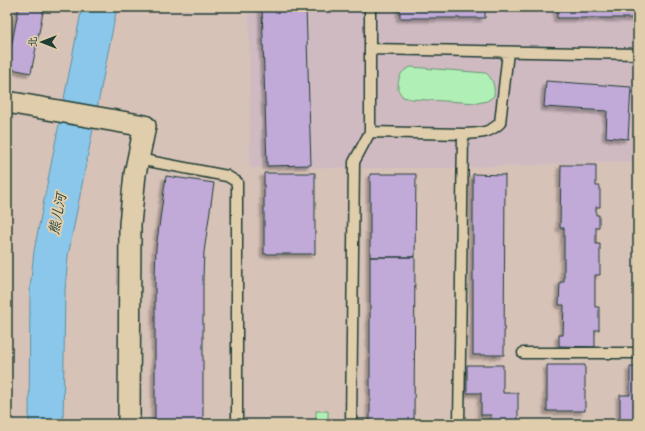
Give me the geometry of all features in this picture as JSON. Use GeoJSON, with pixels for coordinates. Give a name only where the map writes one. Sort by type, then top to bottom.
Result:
{"type":"FeatureCollection","features":[{"type":"Feature","properties":{"kind":"street"},"geometry":{"type":"LineString","coordinates":[[7,102],[145,126],[135,174],[130,224],[129,424]]}},
{"type":"Feature","properties":{"kind":"lane"},"geometry":{"type":"LineString","coordinates":[[351,424],[354,162],[370,132],[370,7]]}},
{"type":"Feature","properties":{"kind":"lane"},"geometry":{"type":"LineString","coordinates":[[370,49],[638,54]]}},
{"type":"Feature","properties":{"kind":"lane"},"geometry":{"type":"LineString","coordinates":[[370,132],[464,134],[481,133],[492,130],[500,123],[508,52]]}},
{"type":"Feature","properties":{"kind":"lane"},"geometry":{"type":"LineString","coordinates":[[459,424],[464,134]]}},
{"type":"Feature","properties":{"kind":"lane"},"geometry":{"type":"LineString","coordinates":[[138,159],[227,176],[237,182],[237,424]]}},
{"type":"Feature","properties":{"kind":"lane"},"geometry":{"type":"LineString","coordinates":[[523,353],[638,353]]}},
{"type":"Feature","properties":{"kind":"shaded area"},"geometry":{"type":"Polygon","coordinates":[[[249,7],[638,7],[638,161],[451,168],[250,168],[249,7]]]}},
{"type":"Feature","properties":{"kind":"green space"},"geometry":{"type":"Polygon","coordinates":[[[411,67],[486,73],[493,83],[494,96],[487,101],[478,103],[411,99],[403,97],[398,90],[398,82],[402,73],[411,67]]]}},
{"type":"Feature","properties":{"kind":"green space"},"geometry":{"type":"Polygon","coordinates":[[[316,411],[328,411],[328,424],[316,424],[316,411]]]}},
{"type":"Feature","properties":{"kind":"water","name":"熊儿河"},"geometry":{"type":"Polygon","coordinates":[[[82,7],[117,7],[68,256],[65,291],[63,424],[29,424],[30,289],[34,251],[82,7]]]}},
{"type":"Feature","properties":{"kind":"building"},"geometry":{"type":"Polygon","coordinates":[[[19,7],[44,7],[31,73],[7,68],[19,7]]]}},
{"type":"Feature","properties":{"kind":"building"},"geometry":{"type":"Polygon","coordinates":[[[262,7],[306,7],[311,165],[267,166],[262,7]]]}},
{"type":"Feature","properties":{"kind":"building"},"geometry":{"type":"Polygon","coordinates":[[[400,7],[485,7],[485,18],[400,18],[400,7]]]}},
{"type":"Feature","properties":{"kind":"building"},"geometry":{"type":"Polygon","coordinates":[[[557,7],[638,7],[638,18],[557,18],[557,7]]]}},
{"type":"Feature","properties":{"kind":"building"},"geometry":{"type":"Polygon","coordinates":[[[546,81],[631,87],[628,139],[606,137],[607,111],[544,107],[546,81]]]}},
{"type":"Feature","properties":{"kind":"building"},"geometry":{"type":"Polygon","coordinates":[[[561,165],[596,165],[596,186],[600,186],[600,207],[596,207],[596,215],[599,215],[599,227],[596,227],[596,244],[600,244],[600,275],[595,275],[595,307],[599,307],[599,330],[595,330],[595,347],[559,346],[559,335],[563,335],[564,305],[559,305],[560,282],[564,282],[564,228],[560,228],[561,165]]]}},
{"type":"Feature","properties":{"kind":"building"},"geometry":{"type":"Polygon","coordinates":[[[264,173],[315,173],[315,254],[264,254],[264,173]]]}},
{"type":"Feature","properties":{"kind":"building"},"geometry":{"type":"Polygon","coordinates":[[[370,174],[416,174],[415,257],[370,257],[370,174]]]}},
{"type":"Feature","properties":{"kind":"building"},"geometry":{"type":"Polygon","coordinates":[[[473,174],[505,175],[504,355],[473,355],[473,174]]]}},
{"type":"Feature","properties":{"kind":"building"},"geometry":{"type":"Polygon","coordinates":[[[166,176],[214,183],[204,252],[203,424],[155,424],[156,248],[166,176]]]}},
{"type":"Feature","properties":{"kind":"building"},"geometry":{"type":"Polygon","coordinates":[[[370,257],[415,257],[414,424],[370,424],[370,257]]]}},
{"type":"Feature","properties":{"kind":"building"},"geometry":{"type":"Polygon","coordinates":[[[467,365],[503,365],[503,393],[518,393],[518,424],[491,424],[491,415],[481,415],[481,393],[467,393],[467,365]]]}},
{"type":"Feature","properties":{"kind":"building"},"geometry":{"type":"Polygon","coordinates":[[[547,365],[585,365],[585,411],[547,411],[547,365]]]}},
{"type":"Feature","properties":{"kind":"building"},"geometry":{"type":"Polygon","coordinates":[[[630,367],[638,367],[638,424],[620,424],[620,395],[630,395],[630,367]]]}}]}
